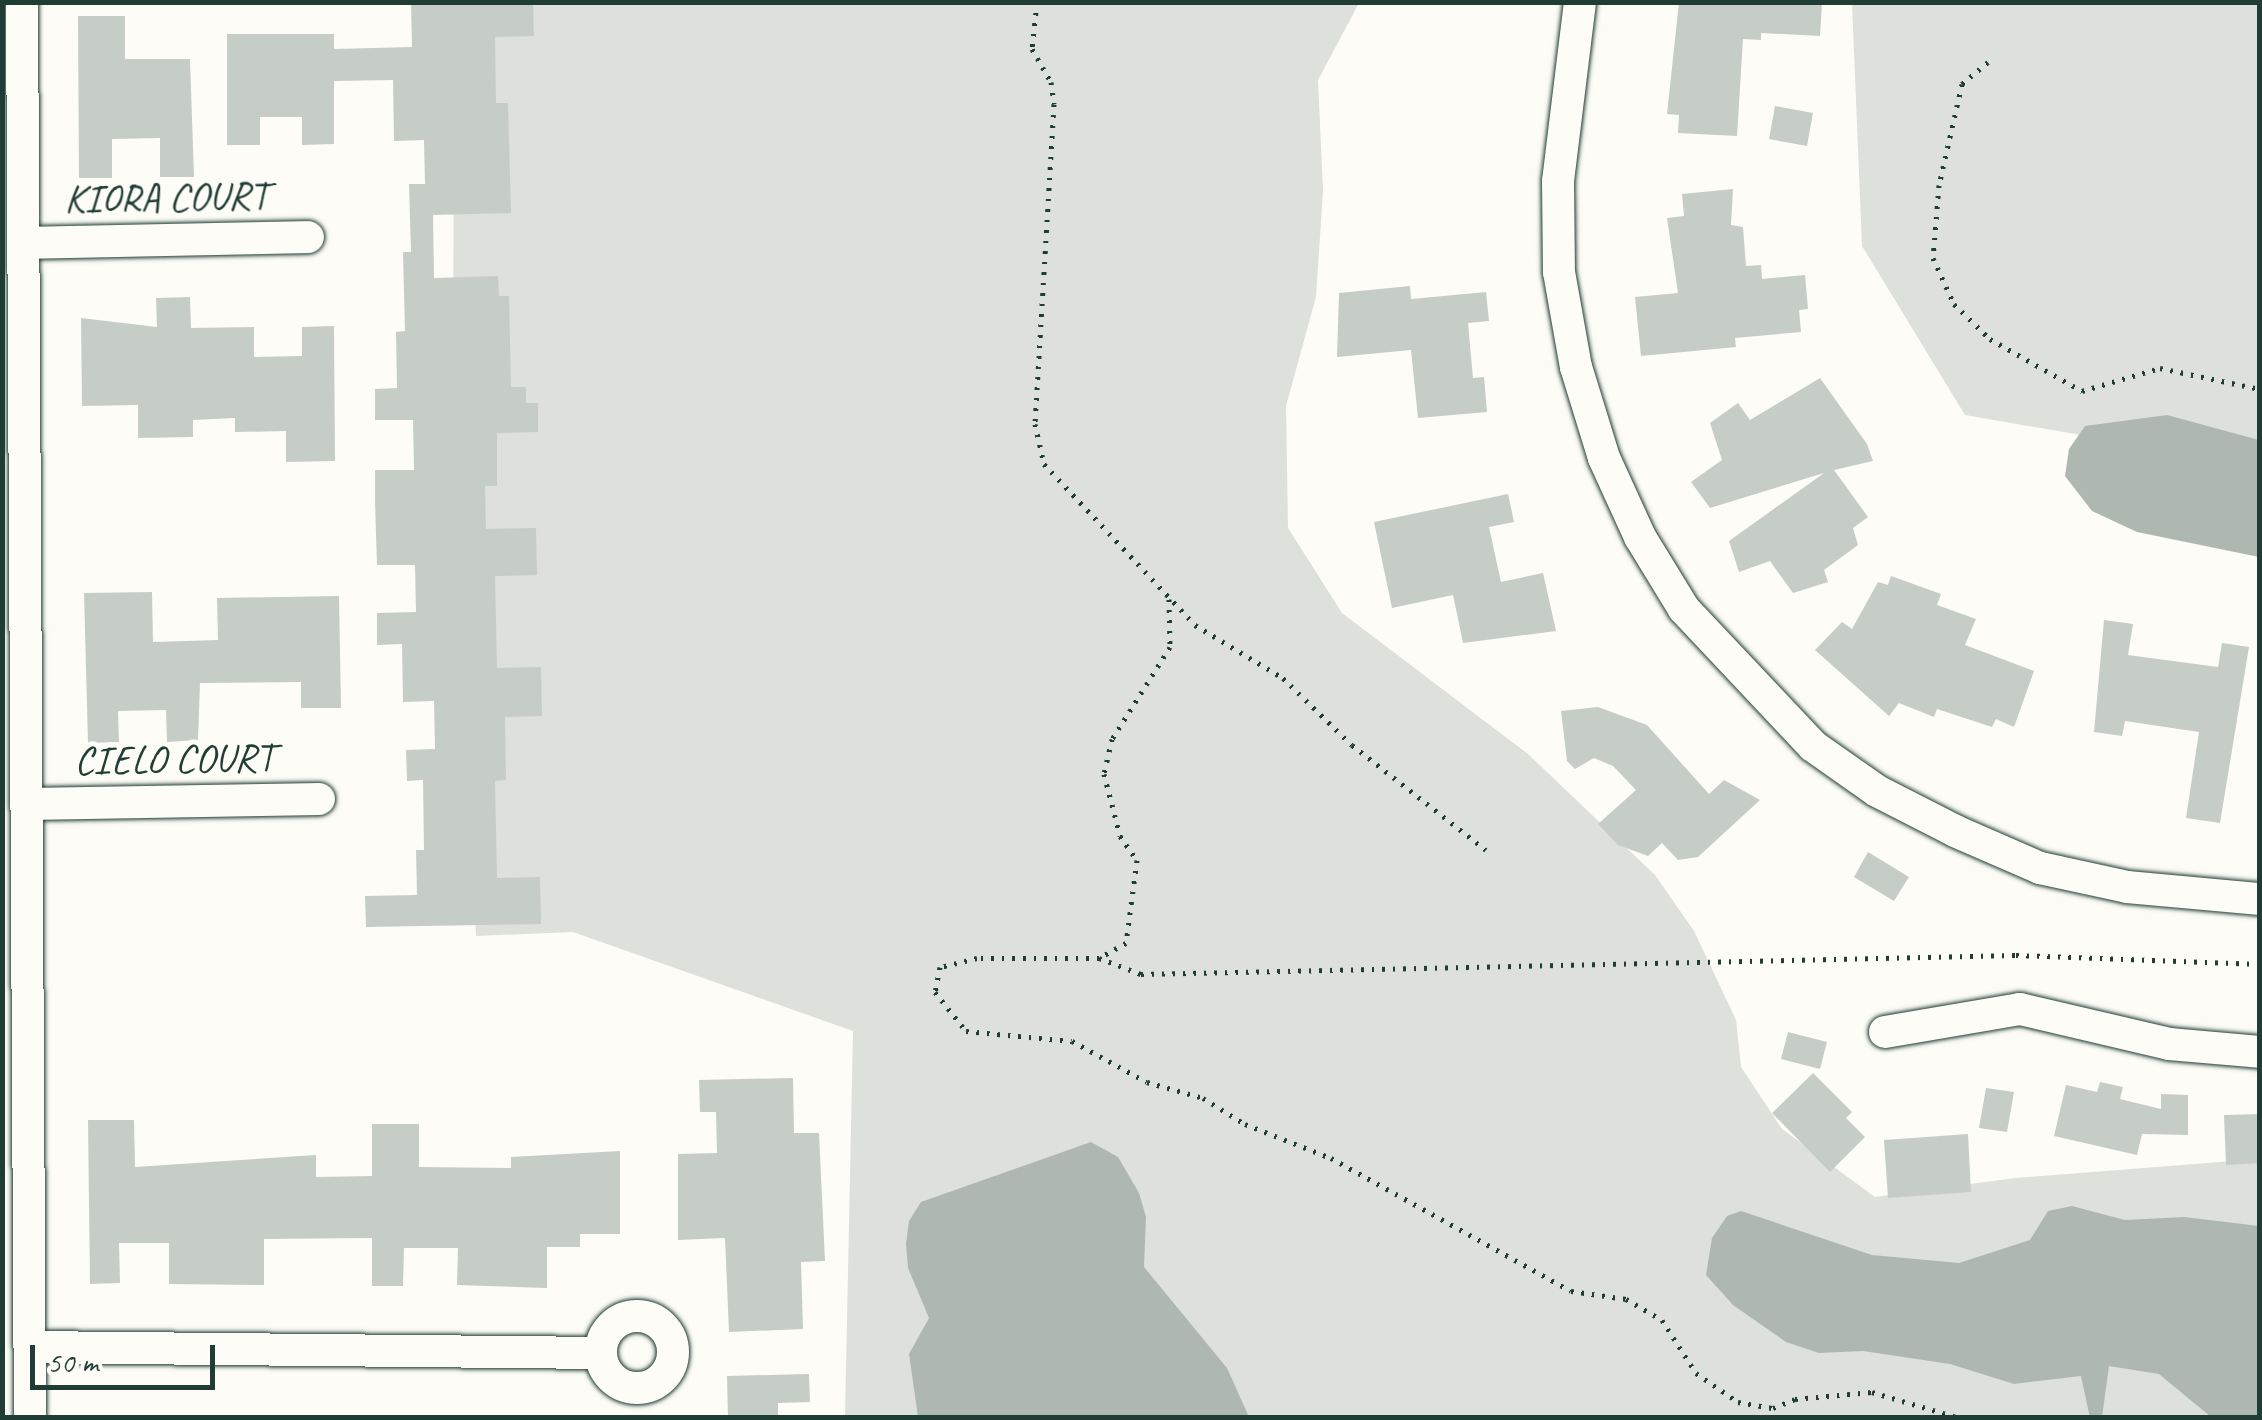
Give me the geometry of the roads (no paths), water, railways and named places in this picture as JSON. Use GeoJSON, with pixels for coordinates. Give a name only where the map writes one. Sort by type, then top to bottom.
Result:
{"type":"FeatureCollection","features":[{"type":"Feature","properties":{"kind":"street"},"geometry":{"type":"LineString","coordinates":[[22,2],[30,804],[30,1418]]}},
{"type":"Feature","properties":{"kind":"street"},"geometry":{"type":"LineString","coordinates":[[1580,2],[1558,181],[1559,272],[1576,367],[1604,458],[1640,537],[1684,609],[1813,746],[1876,791],[1955,831],[2075,876],[2220,900],[2260,899]]}},
{"type":"Feature","properties":{"kind":"street","name":"KIORA COURT"},"geometry":{"type":"LineString","coordinates":[[25,243],[308,237]]}},
{"type":"Feature","properties":{"kind":"street","name":"CIELO COURT"},"geometry":{"type":"LineString","coordinates":[[30,804],[319,798]]}},
{"type":"Feature","properties":{"kind":"street"},"geometry":{"type":"LineString","coordinates":[[1885,1032],[2020,1009],[2169,1044],[2260,1052]]}},
{"type":"Feature","properties":{"kind":"street"},"geometry":{"type":"LineString","coordinates":[[30,1347],[601,1352]]}}]}
